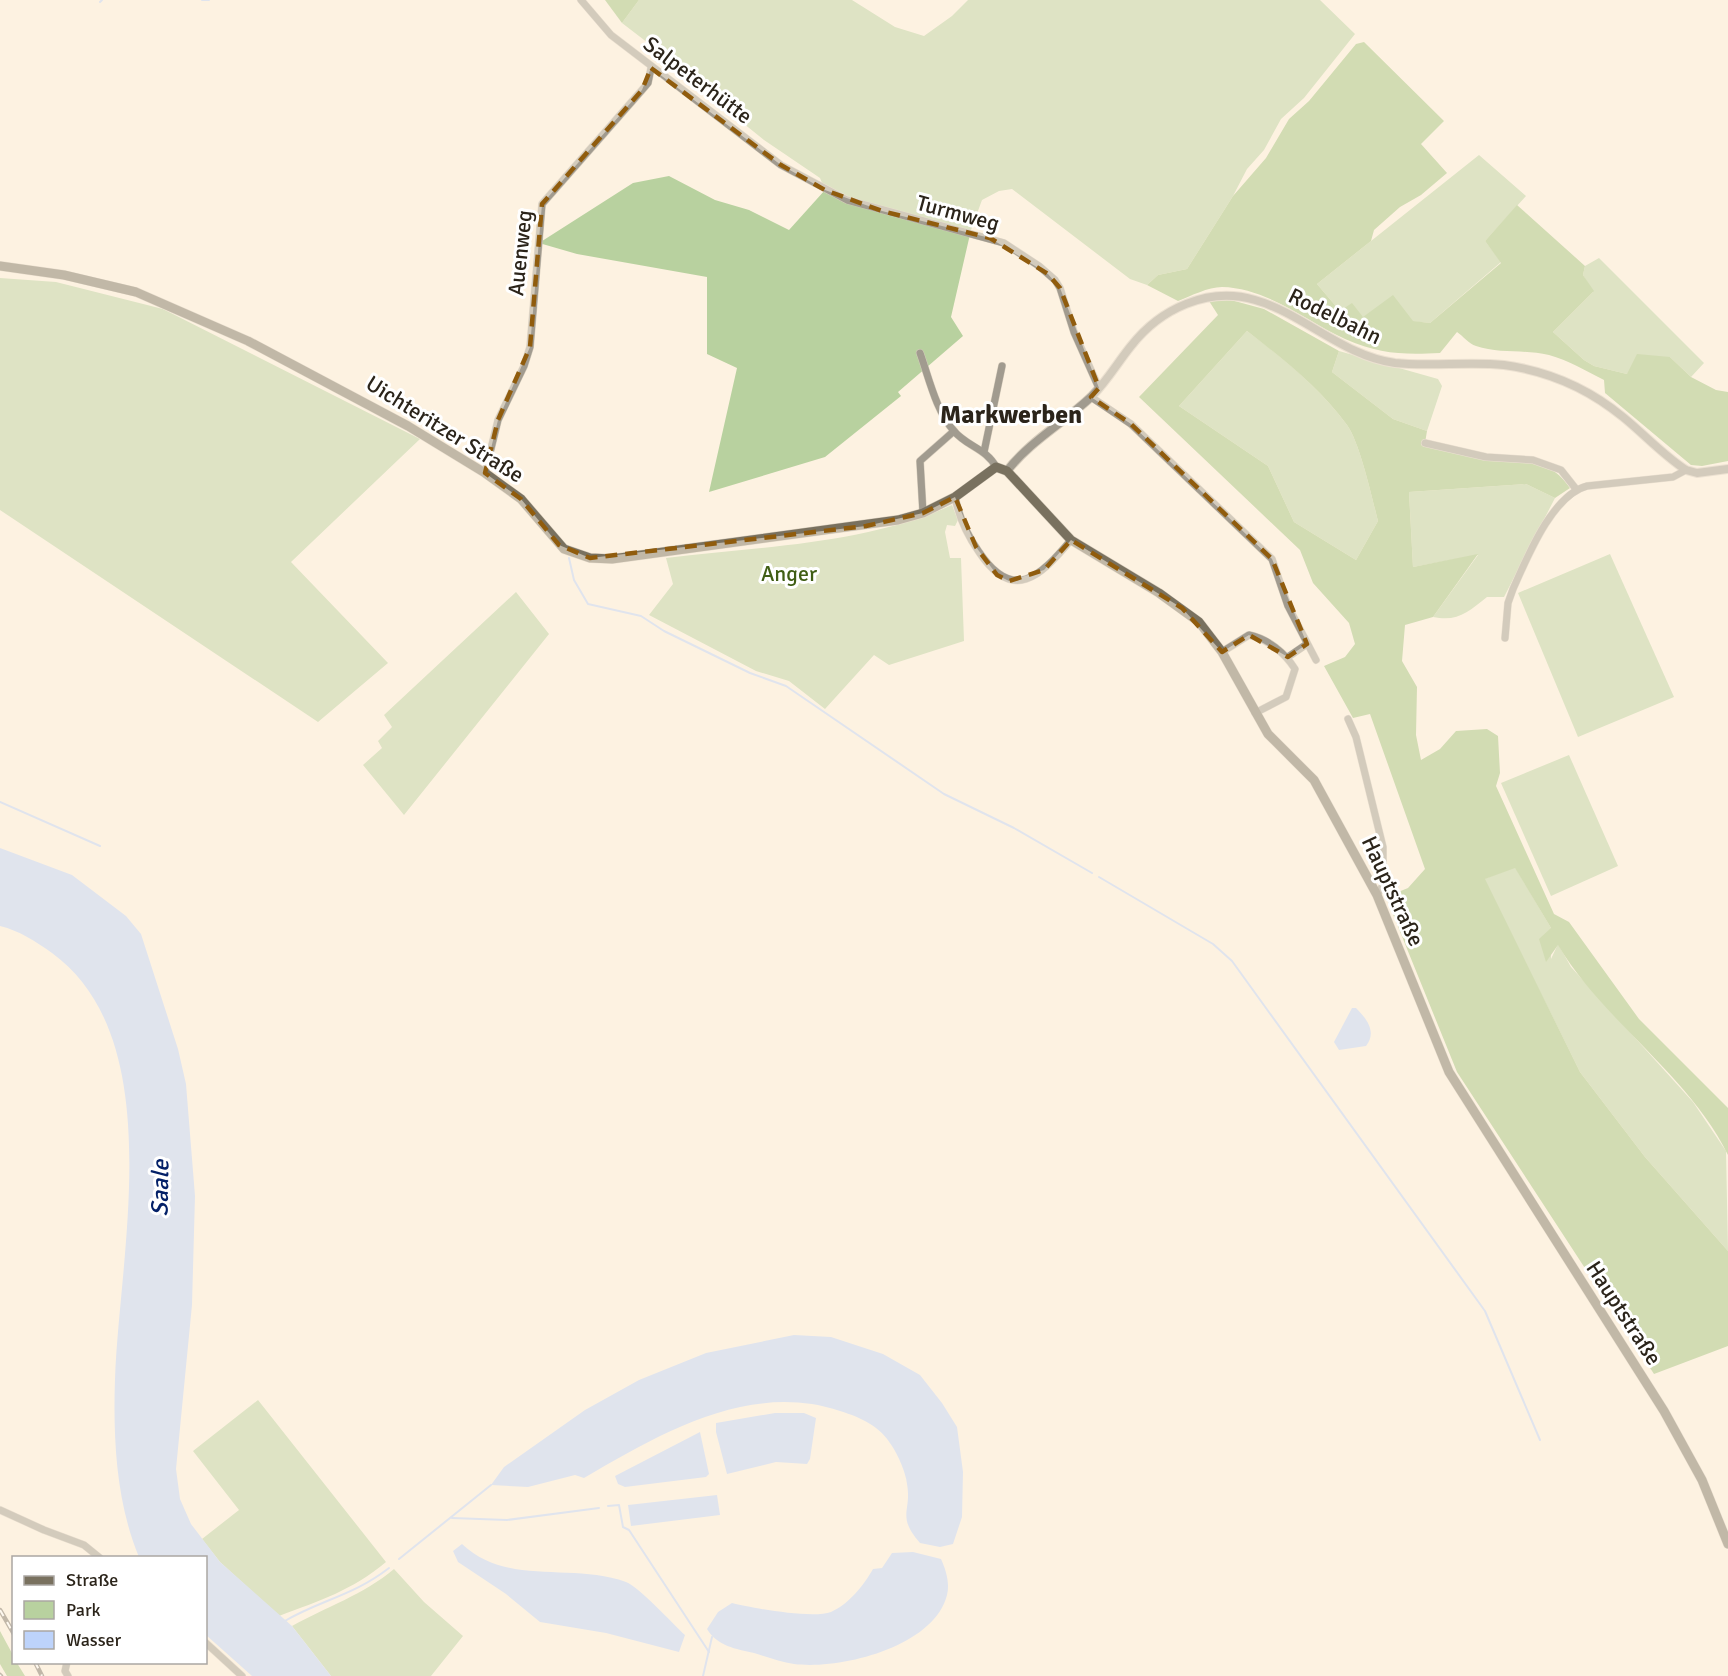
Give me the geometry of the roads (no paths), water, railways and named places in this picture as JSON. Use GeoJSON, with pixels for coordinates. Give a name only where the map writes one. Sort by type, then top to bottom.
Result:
{"type":"FeatureCollection","features":[{"type":"Feature","properties":{"kind":"main road","name":"Uichteritzer Straße"},"geometry":{"type":"LineString","coordinates":[[0,266],[64,275],[136,292],[248,341],[337,386],[485,473],[521,499],[560,545],[590,558],[612,559],[819,533],[898,520],[923,513],[955,497],[996,467]]}},
{"type":"Feature","properties":{"kind":"main road","name":"Hauptstraße"},"geometry":{"type":"LineString","coordinates":[[996,467],[1007,471],[1071,540],[1182,608],[1199,622],[1222,652],[1255,713],[1275,742],[1314,780],[1377,895],[1449,1072],[1664,1411],[1702,1480],[1728,1544]]}},
{"type":"Feature","properties":{"kind":"street","name":"Salpeterhütte"},"geometry":{"type":"LineString","coordinates":[[581,0],[610,35],[651,68],[781,165],[803,178]]}},
{"type":"Feature","properties":{"kind":"street","name":"Auenweg"},"geometry":{"type":"LineString","coordinates":[[485,473],[498,420],[524,366],[530,347],[536,249],[542,204],[642,90],[648,82],[651,68]]}},
{"type":"Feature","properties":{"kind":"street","name":"Turmweg"},"geometry":{"type":"LineString","coordinates":[[803,178],[847,200],[1004,243],[1039,266],[1055,280],[1060,288],[1074,332],[1099,388]]}},
{"type":"Feature","properties":{"kind":"street","name":"Rodelbahn"},"geometry":{"type":"LineString","coordinates":[[1007,471],[1091,397],[1144,331],[1171,311],[1201,298],[1237,296],[1273,307],[1336,341],[1369,356],[1395,363],[1503,365],[1529,369],[1570,383],[1612,408],[1686,470]]}},
{"type":"Feature","properties":{"kind":"street"},"geometry":{"type":"LineString","coordinates":[[920,353],[939,405],[954,431],[984,452],[996,467]]}},
{"type":"Feature","properties":{"kind":"street"},"geometry":{"type":"LineString","coordinates":[[984,452],[1002,366]]}},
{"type":"Feature","properties":{"kind":"street"},"geometry":{"type":"LineString","coordinates":[[1091,397],[1131,424],[1272,559],[1288,606],[1316,660]]}},
{"type":"Feature","properties":{"kind":"street"},"geometry":{"type":"LineString","coordinates":[[923,513],[920,461],[954,431]]}},
{"type":"Feature","properties":{"kind":"street"},"geometry":{"type":"LineString","coordinates":[[1425,443],[1486,457],[1533,459],[1561,470],[1576,489]]}},
{"type":"Feature","properties":{"kind":"street"},"geometry":{"type":"LineString","coordinates":[[1505,638],[1508,603],[1517,580],[1557,507],[1576,489],[1673,477],[1686,470],[1697,473],[1728,469]]}},
{"type":"Feature","properties":{"kind":"street"},"geometry":{"type":"LineString","coordinates":[[955,497],[959,514],[976,547],[997,575],[1009,581],[1031,578],[1044,570],[1071,540]]}},
{"type":"Feature","properties":{"kind":"street"},"geometry":{"type":"LineString","coordinates":[[1222,652],[1249,635],[1258,637],[1287,657],[1296,673],[1286,696],[1255,713]]}},
{"type":"Feature","properties":{"kind":"street"},"geometry":{"type":"LineString","coordinates":[[1287,657],[1307,644]]}},
{"type":"Feature","properties":{"kind":"street"},"geometry":{"type":"LineString","coordinates":[[1348,719],[1356,737],[1383,847],[1385,867],[1383,885],[1377,895]]}},
{"type":"Feature","properties":{"kind":"street"},"geometry":{"type":"LineString","coordinates":[[0,1510],[84,1545],[99,1556]]}},
{"type":"Feature","properties":{"kind":"street"},"geometry":{"type":"LineString","coordinates":[[207,1644],[242,1676]]}},
{"type":"Feature","properties":{"kind":"water","name":"Saale"},"geometry":{"type":"Polygon","coordinates":[[[0,848],[72,875],[126,916],[141,934],[178,1049],[186,1084],[195,1196],[192,1305],[176,1469],[180,1499],[191,1524],[220,1562],[292,1626],[331,1676],[252,1676],[207,1636],[207,1556],[139,1556],[131,1536],[121,1492],[115,1424],[118,1329],[128,1212],[129,1152],[125,1093],[112,1038],[89,991],[52,953],[27,937],[0,926],[0,848]]]}},
{"type":"Feature","properties":{"kind":"water"},"geometry":{"type":"Polygon","coordinates":[[[1352,1008],[1356,1008],[1367,1021],[1371,1036],[1366,1046],[1339,1050],[1334,1042],[1352,1008]]]}},
{"type":"Feature","properties":{"kind":"water"},"geometry":{"type":"Polygon","coordinates":[[[794,1335],[831,1337],[883,1354],[920,1375],[942,1403],[957,1427],[963,1472],[962,1517],[953,1544],[940,1547],[920,1543],[913,1534],[906,1514],[908,1493],[905,1475],[894,1450],[882,1433],[856,1417],[806,1403],[772,1402],[739,1407],[707,1416],[644,1444],[584,1478],[575,1475],[528,1487],[491,1485],[504,1467],[585,1410],[639,1380],[706,1353],[794,1335]]]}},
{"type":"Feature","properties":{"kind":"water"},"geometry":{"type":"Polygon","coordinates":[[[775,1413],[804,1413],[816,1418],[810,1459],[807,1464],[776,1462],[727,1474],[716,1432],[716,1423],[775,1413]]]}},
{"type":"Feature","properties":{"kind":"water"},"geometry":{"type":"Polygon","coordinates":[[[700,1432],[709,1474],[706,1477],[625,1487],[618,1484],[615,1476],[700,1432]]]}},
{"type":"Feature","properties":{"kind":"water"},"geometry":{"type":"Polygon","coordinates":[[[717,1495],[720,1515],[631,1526],[628,1505],[717,1495]]]}},
{"type":"Feature","properties":{"kind":"water"},"geometry":{"type":"Polygon","coordinates":[[[462,1544],[480,1557],[520,1570],[605,1576],[626,1582],[647,1598],[685,1635],[679,1652],[606,1633],[540,1622],[506,1594],[458,1562],[453,1551],[462,1544]]]}},
{"type":"Feature","properties":{"kind":"water"},"geometry":{"type":"Polygon","coordinates":[[[913,1552],[941,1559],[947,1577],[947,1595],[939,1613],[924,1629],[883,1651],[859,1659],[835,1663],[794,1664],[728,1646],[711,1635],[707,1629],[718,1612],[732,1603],[797,1614],[831,1612],[855,1594],[873,1569],[882,1568],[892,1553],[913,1552]]]}},
{"type":"Feature","properties":{"kind":"waterway"},"geometry":{"type":"LineString","coordinates":[[202,0],[209,0]]}},
{"type":"Feature","properties":{"kind":"waterway"},"geometry":{"type":"LineString","coordinates":[[569,558],[574,580],[588,604],[641,616],[664,631],[750,673],[786,686],[944,794],[1014,828],[1092,873]]}},
{"type":"Feature","properties":{"kind":"waterway"},"geometry":{"type":"LineString","coordinates":[[0,802],[100,846]]}},
{"type":"Feature","properties":{"kind":"waterway"},"geometry":{"type":"LineString","coordinates":[[1099,877],[1213,944],[1232,961],[1485,1311],[1540,1440]]}},
{"type":"Feature","properties":{"kind":"waterway"},"geometry":{"type":"LineString","coordinates":[[399,1559],[491,1485]]}},
{"type":"Feature","properties":{"kind":"waterway"},"geometry":{"type":"LineString","coordinates":[[608,1506],[619,1505],[623,1527],[629,1530],[709,1652]]}},
{"type":"Feature","properties":{"kind":"waterway"},"geometry":{"type":"LineString","coordinates":[[452,1518],[507,1520],[599,1508]]}},
{"type":"Feature","properties":{"kind":"waterway"},"geometry":{"type":"LineString","coordinates":[[283,1622],[349,1592],[389,1568]]}},
{"type":"Feature","properties":{"kind":"waterway"},"geometry":{"type":"LineString","coordinates":[[703,1676],[712,1637]]}},
{"type":"Feature","properties":{"kind":"railway"},"geometry":{"type":"LineString","coordinates":[[0,1610],[12,1631]]}},
{"type":"Feature","properties":{"kind":"railway"},"geometry":{"type":"LineString","coordinates":[[36,1664],[42,1676]]}},
{"type":"Feature","properties":{"kind":"district","name":"Markwerben"},"geometry":{"type":"Point","coordinates":[1011,415]}},
{"type":"Feature","properties":{"kind":"park label","name":"Anger"},"geometry":{"type":"Point","coordinates":[789,573]}}]}
